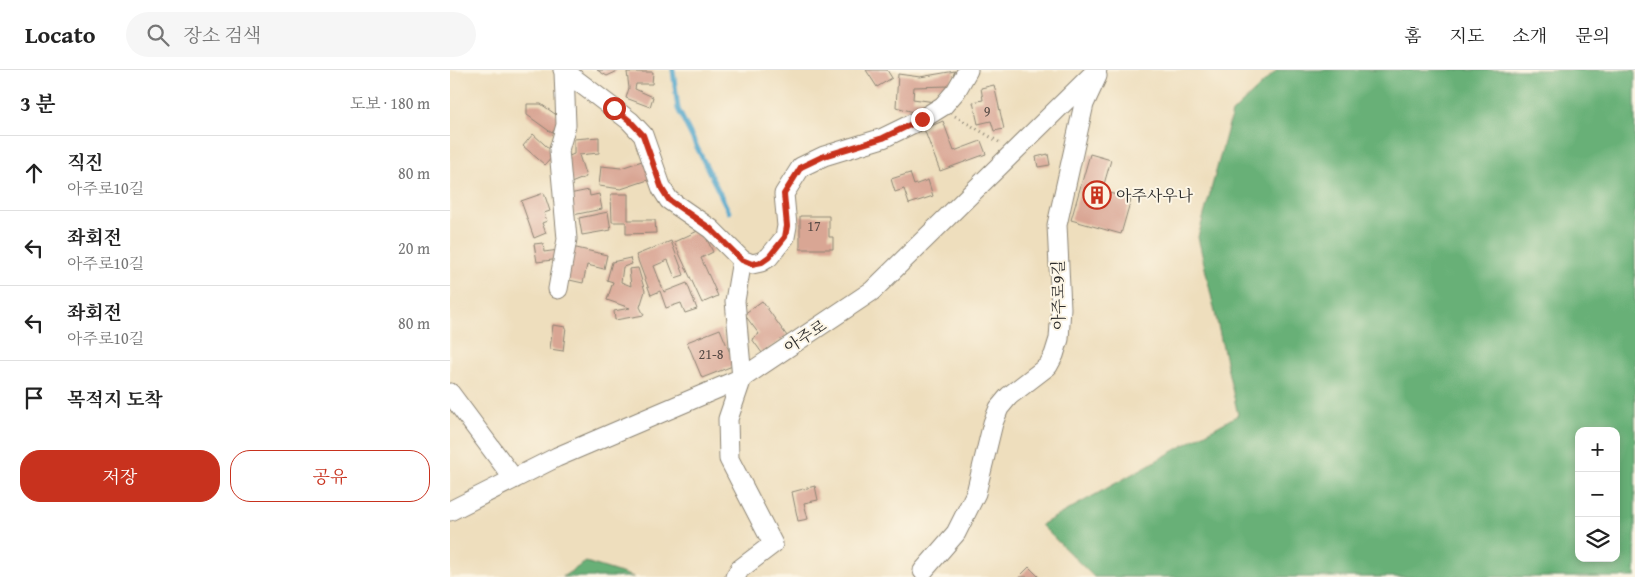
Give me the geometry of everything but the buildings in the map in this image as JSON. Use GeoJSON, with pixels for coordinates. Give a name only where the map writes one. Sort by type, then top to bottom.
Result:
{"type":"FeatureCollection","features":[{"type":"Feature","properties":{"kind":"street","name":"아주로"},"geometry":{"type":"LineString","coordinates":[[450,511],[558,457],[742,378],[872,292],[1098,70]]}},
{"type":"Feature","properties":{"kind":"street","name":"아주로9길"},"geometry":{"type":"LineString","coordinates":[[925,575],[956,532],[976,493],[993,423],[999,408],[1009,396],[1048,366],[1054,355],[1059,339],[1062,308],[1057,225],[1084,104],[1098,70]]}},
{"type":"Feature","properties":{"kind":"street"},"geometry":{"type":"LineString","coordinates":[[564,71],[630,121],[643,135],[662,189],[669,200],[711,229],[742,260],[752,264],[762,262],[778,248],[785,237],[787,226],[784,194],[801,167],[824,156],[883,138],[922,119],[943,106],[967,71]]}},
{"type":"Feature","properties":{"kind":"street"},"geometry":{"type":"LineString","coordinates":[[558,289],[567,239],[559,150],[566,125],[564,71]]}},
{"type":"Feature","properties":{"kind":"street"},"geometry":{"type":"LineString","coordinates":[[735,577],[740,569],[773,544],[729,459],[728,419],[742,378],[736,301],[742,260]]}},
{"type":"Feature","properties":{"kind":"street"},"geometry":{"type":"LineString","coordinates":[[450,393],[514,479]]}},
{"type":"Feature","properties":{"kind":"path"},"geometry":{"type":"LineString","coordinates":[[943,106],[961,121],[1014,152]]}},
{"type":"Feature","properties":{"kind":"green space"},"geometry":{"type":"Polygon","coordinates":[[[1277,70],[1635,70],[1635,577],[1094,577],[1041,525],[1238,415],[1198,237],[1232,113],[1277,70]]]}},
{"type":"Feature","properties":{"kind":"green space"},"geometry":{"type":"Polygon","coordinates":[[[586,562],[634,577],[562,577],[586,562]]]}},
{"type":"Feature","properties":{"kind":"waterway"},"geometry":{"type":"LineString","coordinates":[[673,70],[678,109],[729,212]]}},
{"type":"Feature","properties":{"kind":"place","name":"아주사우나"},"geometry":{"type":"Point","coordinates":[1097,195]}},
{"type":"Feature","properties":{"kind":"route"},"geometry":{"type":"LineString","coordinates":[[614,108],[643,135],[651,153],[662,189],[669,200],[711,229],[742,260],[752,264],[762,262],[769,257],[785,237],[787,226],[783,204],[784,194],[787,186],[801,167],[824,156],[883,138],[922,119]]}}]}
